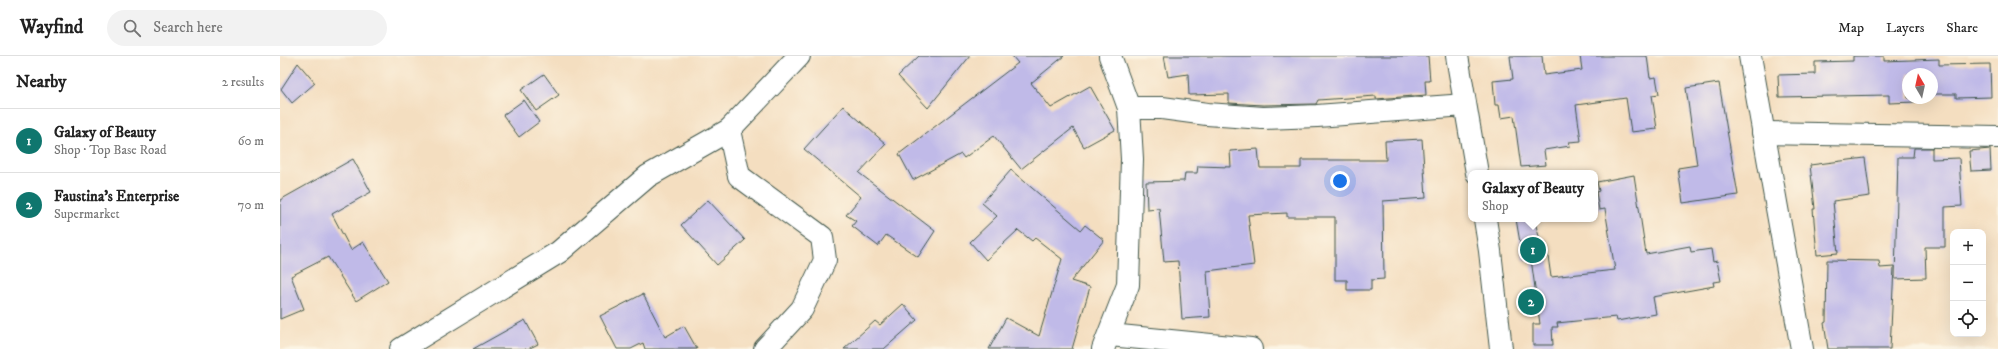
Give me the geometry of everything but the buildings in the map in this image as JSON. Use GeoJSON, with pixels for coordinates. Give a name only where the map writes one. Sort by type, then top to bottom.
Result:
{"type":"FeatureCollection","features":[{"type":"Feature","properties":{"kind":"street"},"geometry":{"type":"LineString","coordinates":[[401,349],[559,252],[648,176],[730,130],[799,56]]}},
{"type":"Feature","properties":{"kind":"street"},"geometry":{"type":"LineString","coordinates":[[1110,56],[1129,108],[1132,159],[1128,285],[1107,342],[1251,349]]}},
{"type":"Feature","properties":{"kind":"street"},"geometry":{"type":"LineString","coordinates":[[1457,56],[1476,170]]}},
{"type":"Feature","properties":{"kind":"street"},"geometry":{"type":"LineString","coordinates":[[1750,56],[1802,349]]}},
{"type":"Feature","properties":{"kind":"street"},"geometry":{"type":"LineString","coordinates":[[1129,108],[1162,108],[1207,114],[1263,118],[1317,116],[1465,104]]}},
{"type":"Feature","properties":{"kind":"street"},"geometry":{"type":"LineString","coordinates":[[730,130],[739,176],[822,237],[825,260],[802,309],[765,349]]}},
{"type":"Feature","properties":{"kind":"street"},"geometry":{"type":"LineString","coordinates":[[1764,133],[1998,137]]}},
{"type":"Feature","properties":{"kind":"street"},"geometry":{"type":"LineString","coordinates":[[1485,222],[1501,349]]}},
{"type":"Feature","properties":{"kind":"place","name":"Galaxy of Beauty"},"geometry":{"type":"Point","coordinates":[1533,250]}},
{"type":"Feature","properties":{"kind":"place","name":"Faustina's Enterprise"},"geometry":{"type":"Point","coordinates":[1531,302]}}]}
